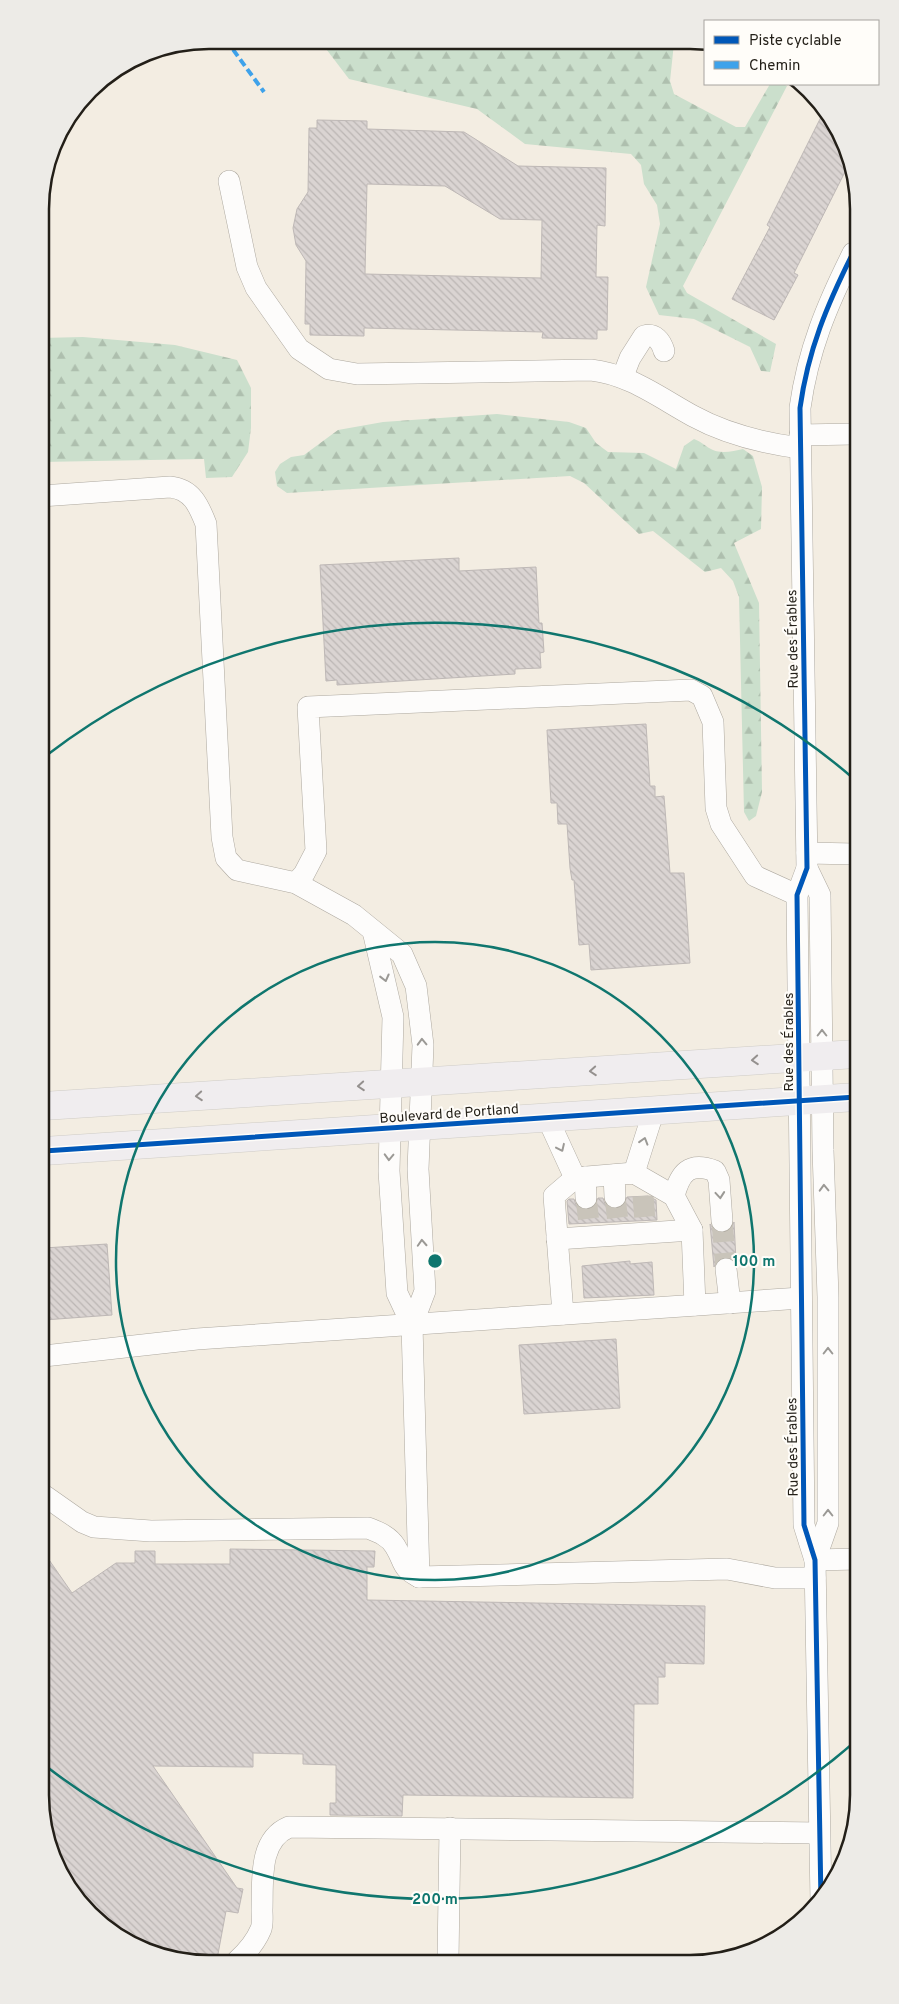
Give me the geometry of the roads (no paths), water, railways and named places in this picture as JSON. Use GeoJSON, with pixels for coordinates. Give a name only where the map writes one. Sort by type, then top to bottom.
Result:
{"type":"FeatureCollection","features":[{"type":"Feature","properties":{"kind":"main road"},"geometry":{"type":"LineString","coordinates":[[49,1106],[850,1054]]}},
{"type":"Feature","properties":{"kind":"main road","name":"Boulevard de Portland"},"geometry":{"type":"LineString","coordinates":[[49,1152],[850,1097]]}},
{"type":"Feature","properties":{"kind":"street"},"geometry":{"type":"LineString","coordinates":[[229,180],[247,267],[256,288],[299,349],[329,368],[357,374],[592,370],[623,376],[694,417],[725,430],[768,443],[800,442],[850,435]]}},
{"type":"Feature","properties":{"kind":"street","name":"Rue des Érables"},"geometry":{"type":"LineString","coordinates":[[811,1057],[797,895],[807,861],[800,408],[804,372],[813,341],[825,311],[850,261]]}},
{"type":"Feature","properties":{"kind":"street"},"geometry":{"type":"LineString","coordinates":[[623,376],[630,358],[644,336],[649,335],[656,338],[661,343],[664,351]]}},
{"type":"Feature","properties":{"kind":"street"},"geometry":{"type":"LineString","coordinates":[[49,495],[170,487],[188,492],[199,506],[206,524],[222,837],[226,858],[237,870],[296,883],[354,915],[402,954],[416,986],[423,1045],[418,1169],[425,1291],[412,1325],[419,1576]]}},
{"type":"Feature","properties":{"kind":"street"},"geometry":{"type":"LineString","coordinates":[[296,883],[304,874],[316,851],[308,707],[691,690],[702,696],[713,722],[716,808],[721,824],[755,876],[797,895]]}},
{"type":"Feature","properties":{"kind":"street"},"geometry":{"type":"LineString","coordinates":[[807,861],[850,855]]}},
{"type":"Feature","properties":{"kind":"street","name":"Rue des Érables"},"geometry":{"type":"LineString","coordinates":[[807,861],[820,895],[801,1298],[804,1525],[815,1569],[821,1888]]}},
{"type":"Feature","properties":{"kind":"street"},"geometry":{"type":"LineString","coordinates":[[373,931],[393,1017],[389,1171],[397,1293],[412,1325]]}},
{"type":"Feature","properties":{"kind":"street","name":"Rue des Érables"},"geometry":{"type":"LineString","coordinates":[[811,1100],[828,1297],[828,1523],[815,1569]]}},
{"type":"Feature","properties":{"kind":"street"},"geometry":{"type":"LineString","coordinates":[[615,1197],[633,1180],[654,1110]]}},
{"type":"Feature","properties":{"kind":"street"},"geometry":{"type":"LineString","coordinates":[[547,1117],[580,1178],[586,1198]]}},
{"type":"Feature","properties":{"kind":"street"},"geometry":{"type":"LineString","coordinates":[[674,1196],[679,1179],[687,1170],[703,1166],[715,1171],[719,1180],[722,1221]]}},
{"type":"Feature","properties":{"kind":"street"},"geometry":{"type":"LineString","coordinates":[[563,1314],[554,1196],[580,1178],[633,1180],[674,1196],[692,1230],[695,1305]]}},
{"type":"Feature","properties":{"kind":"street"},"geometry":{"type":"LineString","coordinates":[[557,1238],[590,1230],[645,1226],[692,1230]]}},
{"type":"Feature","properties":{"kind":"street"},"geometry":{"type":"LineString","coordinates":[[726,1269],[730,1303]]}},
{"type":"Feature","properties":{"kind":"street"},"geometry":{"type":"LineString","coordinates":[[49,1355],[198,1339],[801,1298]]}},
{"type":"Feature","properties":{"kind":"street"},"geometry":{"type":"LineString","coordinates":[[49,1499],[82,1522],[94,1526],[152,1531],[368,1528],[382,1533],[395,1545],[407,1570],[419,1576],[727,1569],[775,1578],[850,1560]]}},
{"type":"Feature","properties":{"kind":"street"},"geometry":{"type":"LineString","coordinates":[[242,1955],[250,1946],[261,1928],[264,1861],[270,1842],[279,1831],[289,1827],[819,1833]]}},
{"type":"Feature","properties":{"kind":"street"},"geometry":{"type":"LineString","coordinates":[[448,1955],[450,1828]]}},
{"type":"Feature","properties":{"kind":"tunnel"},"geometry":{"type":"LineString","coordinates":[[643,1196],[645,1221]]}},
{"type":"Feature","properties":{"kind":"tunnel"},"geometry":{"type":"LineString","coordinates":[[615,1197],[618,1222]]}},
{"type":"Feature","properties":{"kind":"tunnel"},"geometry":{"type":"LineString","coordinates":[[586,1198],[589,1223]]}},
{"type":"Feature","properties":{"kind":"tunnel"},"geometry":{"type":"LineString","coordinates":[[722,1221],[726,1269]]}}]}
